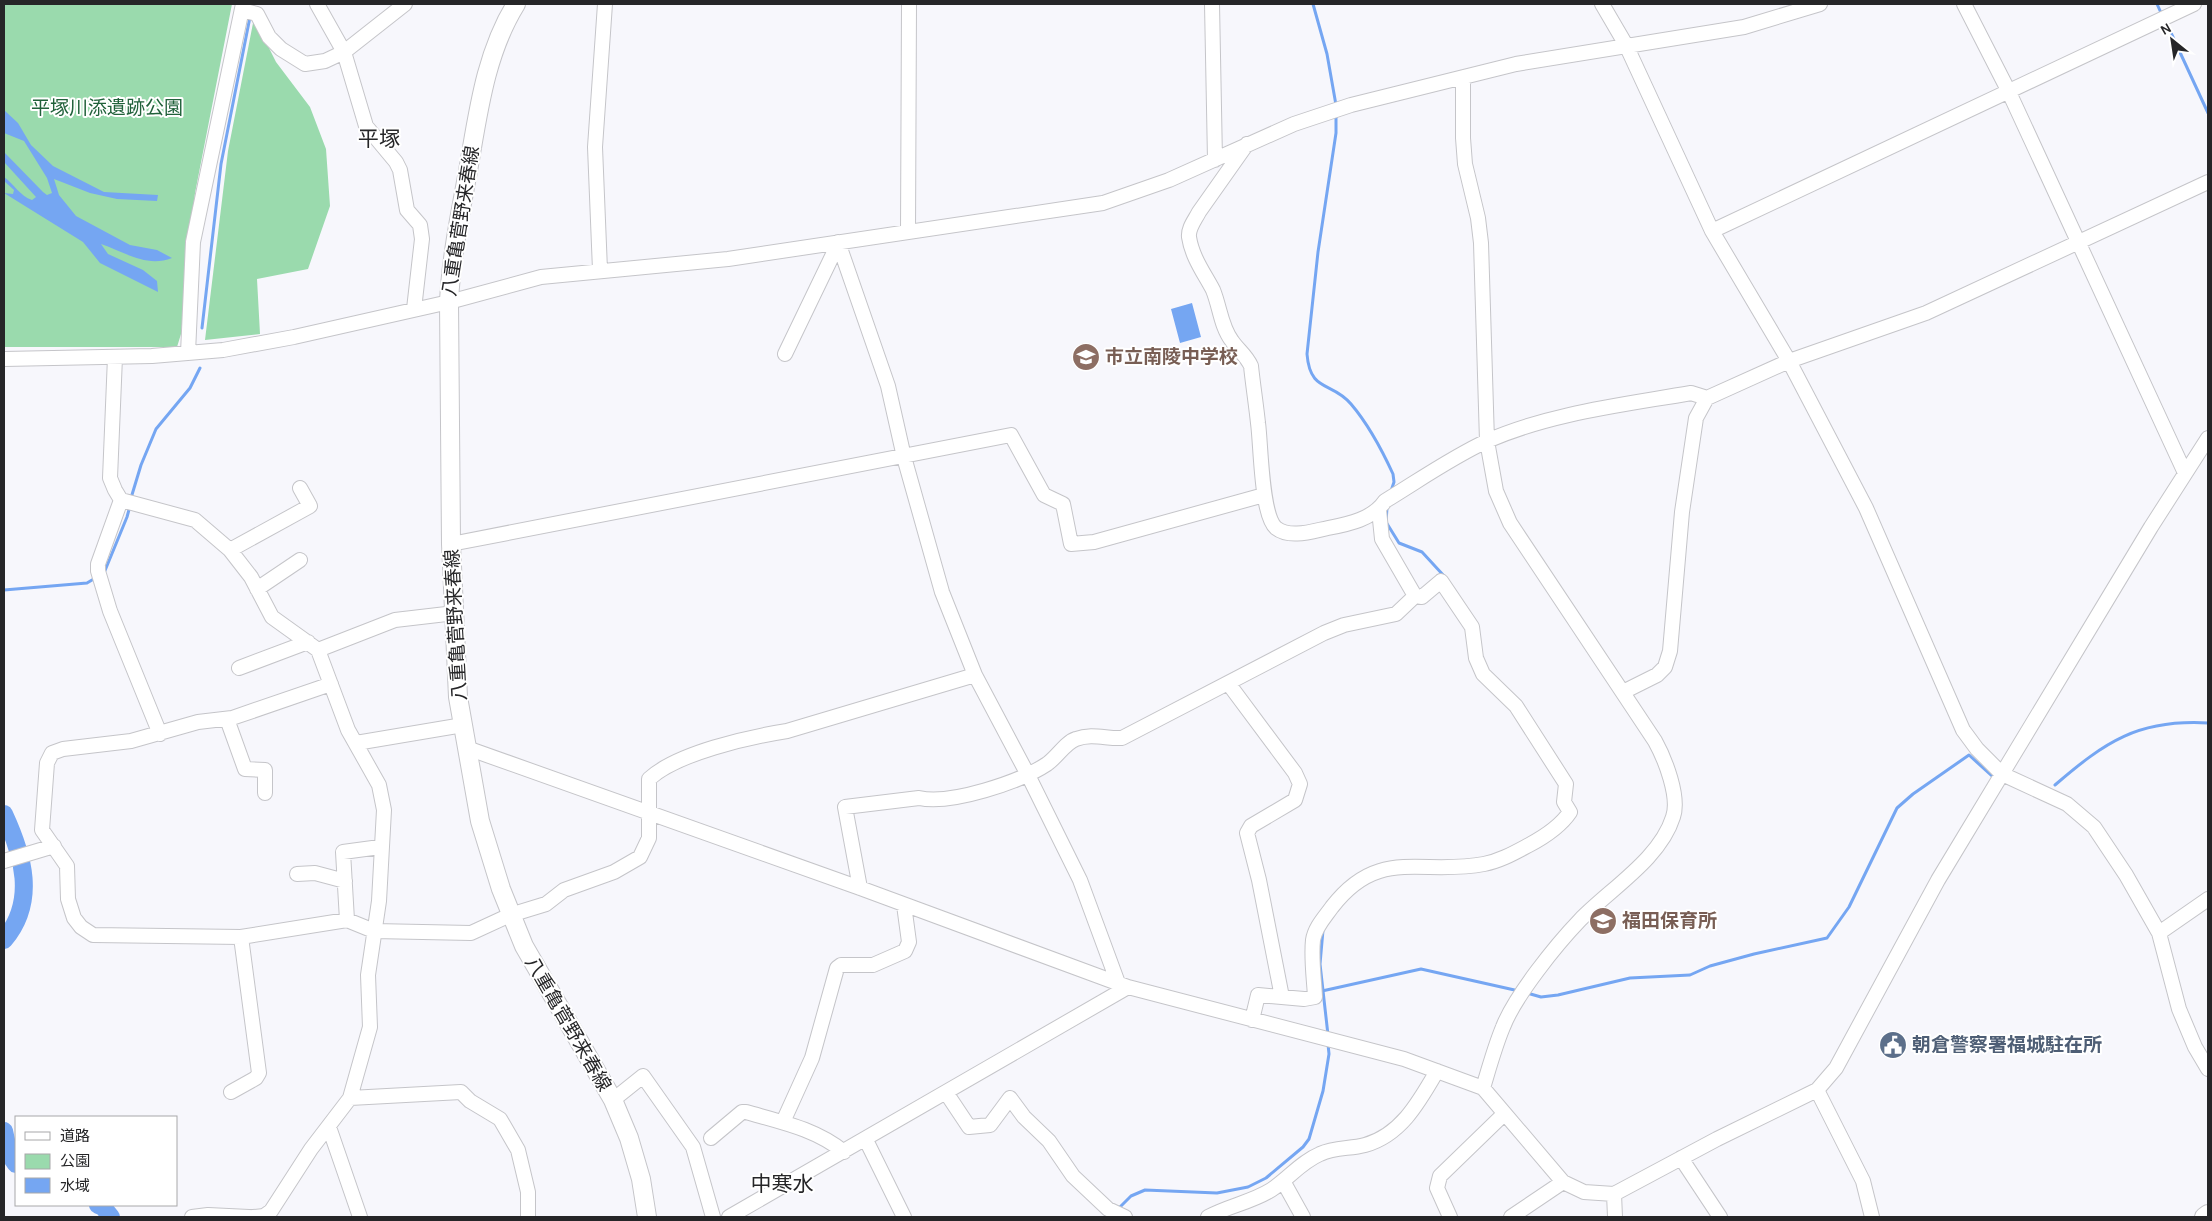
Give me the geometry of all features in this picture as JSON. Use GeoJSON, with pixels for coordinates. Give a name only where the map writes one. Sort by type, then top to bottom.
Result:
{"type":"FeatureCollection","features":[{"type":"Feature","properties":{"kind":"main road","name":"八重亀菅野来春線"},"geometry":{"type":"LineString","coordinates":[[516,4],[493,46],[481,100],[451,268],[449,302],[451,544],[458,697],[480,821],[510,915],[524,946],[612,1100],[630,1138],[641,1179],[647,1217]]}},
{"type":"Feature","properties":{"kind":"main road"},"geometry":{"type":"LineString","coordinates":[[2204,1217],[2208,1214]]}},
{"type":"Feature","properties":{"kind":"street"},"geometry":{"type":"LineString","coordinates":[[317,4],[344,52],[366,126],[396,162],[400,170],[407,210],[420,225],[422,240],[414,309]]}},
{"type":"Feature","properties":{"kind":"street"},"geometry":{"type":"LineString","coordinates":[[188,352],[193,242],[242,7],[257,14],[269,37],[281,49],[305,64],[325,61],[344,52],[405,4]]}},
{"type":"Feature","properties":{"kind":"street"},"geometry":{"type":"LineString","coordinates":[[600,270],[596,147],[605,4]]}},
{"type":"Feature","properties":{"kind":"street"},"geometry":{"type":"LineString","coordinates":[[908,232],[909,4]]}},
{"type":"Feature","properties":{"kind":"street"},"geometry":{"type":"LineString","coordinates":[[1212,4],[1215,160]]}},
{"type":"Feature","properties":{"kind":"street"},"geometry":{"type":"LineString","coordinates":[[1602,4],[1626,45],[1712,231],[1789,362],[1866,508],[1962,730],[1977,749],[2002,774],[2067,804],[2094,827],[2126,875],[2159,933],[2179,1009],[2194,1047],[2208,1070]]}},
{"type":"Feature","properties":{"kind":"street"},"geometry":{"type":"LineString","coordinates":[[4,359],[115,358],[223,350],[294,337],[449,302],[541,277],[728,259],[1103,202],[1169,180],[1294,124],[1336,110],[1516,64],[1744,27],[1820,4]]}},
{"type":"Feature","properties":{"kind":"street"},"geometry":{"type":"LineString","coordinates":[[1964,4],[2008,90],[2185,472]]}},
{"type":"Feature","properties":{"kind":"street"},"geometry":{"type":"LineString","coordinates":[[1712,231],[2194,4]]}},
{"type":"Feature","properties":{"kind":"street"},"geometry":{"type":"LineString","coordinates":[[1463,78],[1465,164],[1478,218],[1481,243],[1487,441],[1496,490],[1502,509],[1623,692],[1666,762],[1674,814],[1668,831],[1641,865],[1568,933],[1514,1004],[1503,1027],[1483,1088]]}},
{"type":"Feature","properties":{"kind":"street"},"geometry":{"type":"LineString","coordinates":[[1247,144],[1199,212],[1192,224],[1189,235],[1195,257],[1213,291],[1228,334],[1232,342],[1246,356],[1251,366],[1264,495],[1269,517],[1276,528],[1301,534],[1346,524],[1379,510],[1385,501],[1487,441],[1539,424],[1589,410],[1691,393],[1706,398]]}},
{"type":"Feature","properties":{"kind":"street"},"geometry":{"type":"LineString","coordinates":[[1623,692],[1657,675],[1665,667],[1670,651],[1682,512],[1696,418],[1706,398],[1789,362],[1926,314],[2208,182]]}},
{"type":"Feature","properties":{"kind":"street"},"geometry":{"type":"LineString","coordinates":[[785,354],[838,243]]}},
{"type":"Feature","properties":{"kind":"street"},"geometry":{"type":"LineString","coordinates":[[838,243],[888,386],[904,458],[942,592],[975,675],[1028,775],[1080,880],[1123,985]]}},
{"type":"Feature","properties":{"kind":"street"},"geometry":{"type":"LineString","coordinates":[[115,358],[110,478],[115,490],[121,500],[195,520],[230,550],[257,589],[272,617],[313,646],[331,684],[348,730],[379,785],[384,810],[380,847],[379,901],[368,975],[370,1027],[350,1098],[330,1127],[311,1149],[271,1211],[264,1216],[253,1217]]}},
{"type":"Feature","properties":{"kind":"street"},"geometry":{"type":"LineString","coordinates":[[451,544],[904,458],[1011,435],[1044,495],[1064,504],[1072,544],[1094,542],[1264,495]]}},
{"type":"Feature","properties":{"kind":"street"},"geometry":{"type":"LineString","coordinates":[[467,748],[860,888],[1123,985],[1404,1059],[1483,1088],[1563,1182],[1584,1192],[1614,1194],[1817,1090],[1836,1068],[1938,880],[2185,472],[2208,438]]}},
{"type":"Feature","properties":{"kind":"street"},"geometry":{"type":"LineString","coordinates":[[230,550],[310,506],[300,488]]}},
{"type":"Feature","properties":{"kind":"street"},"geometry":{"type":"LineString","coordinates":[[121,500],[98,571],[110,611],[160,734]]}},
{"type":"Feature","properties":{"kind":"street"},"geometry":{"type":"LineString","coordinates":[[1379,510],[1382,539],[1415,596]]}},
{"type":"Feature","properties":{"kind":"street"},"geometry":{"type":"LineString","coordinates":[[257,589],[300,560]]}},
{"type":"Feature","properties":{"kind":"street"},"geometry":{"type":"LineString","coordinates":[[1252,1020],[1258,995],[1304,999],[1315,996],[1313,939],[1318,926],[1343,894],[1354,883],[1369,873],[1385,868],[1466,867],[1501,860],[1550,832],[1570,812],[1564,802],[1566,784],[1516,706],[1483,674],[1479,667],[1472,627],[1441,581],[1422,597],[1415,596]]}},
{"type":"Feature","properties":{"kind":"street"},"geometry":{"type":"LineString","coordinates":[[860,888],[845,807],[919,798],[929,801],[962,797],[1028,775],[1059,755],[1074,740],[1090,736],[1122,738],[1324,632],[1344,625],[1396,614],[1415,596]]}},
{"type":"Feature","properties":{"kind":"street"},"geometry":{"type":"LineString","coordinates":[[239,668],[395,620],[454,613]]}},
{"type":"Feature","properties":{"kind":"street"},"geometry":{"type":"LineString","coordinates":[[331,684],[227,719],[198,722],[131,741],[63,749],[52,753],[47,763],[42,830],[67,866],[68,899],[74,918],[81,927],[93,935],[242,937],[348,920],[374,931],[471,933],[510,915],[546,904],[564,890],[614,872],[640,857],[650,838],[649,779],[656,773],[705,750],[763,734],[787,731],[975,675]]}},
{"type":"Feature","properties":{"kind":"street"},"geometry":{"type":"LineString","coordinates":[[1228,683],[1295,774],[1300,784],[1295,800],[1251,826],[1247,833],[1259,880],[1282,997]]}},
{"type":"Feature","properties":{"kind":"street"},"geometry":{"type":"LineString","coordinates":[[227,719],[245,769],[265,770],[265,793]]}},
{"type":"Feature","properties":{"kind":"street"},"geometry":{"type":"LineString","coordinates":[[356,743],[463,725]]}},
{"type":"Feature","properties":{"kind":"street"},"geometry":{"type":"LineString","coordinates":[[4,861],[54,846]]}},
{"type":"Feature","properties":{"kind":"street"},"geometry":{"type":"LineString","coordinates":[[348,920],[343,852],[380,847]]}},
{"type":"Feature","properties":{"kind":"street"},"geometry":{"type":"LineString","coordinates":[[297,874],[315,873],[345,881]]}},
{"type":"Feature","properties":{"kind":"street"},"geometry":{"type":"LineString","coordinates":[[2159,933],[2208,898]]}},
{"type":"Feature","properties":{"kind":"street"},"geometry":{"type":"LineString","coordinates":[[783,1122],[812,1058],[837,968],[841,965],[873,965],[905,951],[909,942],[904,905]]}},
{"type":"Feature","properties":{"kind":"street"},"geometry":{"type":"LineString","coordinates":[[231,1092],[256,1078],[259,1073],[242,937]]}},
{"type":"Feature","properties":{"kind":"street"},"geometry":{"type":"LineString","coordinates":[[729,1217],[947,1094],[1123,985]]}},
{"type":"Feature","properties":{"kind":"street"},"geometry":{"type":"LineString","coordinates":[[1208,1217],[1259,1196],[1283,1181],[1317,1155],[1332,1150],[1364,1146],[1380,1139],[1398,1126],[1417,1107],[1437,1071]]}},
{"type":"Feature","properties":{"kind":"street"},"geometry":{"type":"LineString","coordinates":[[612,1100],[643,1076],[693,1147],[713,1217]]}},
{"type":"Feature","properties":{"kind":"street"},"geometry":{"type":"LineString","coordinates":[[1817,1090],[1863,1182],[1872,1217]]}},
{"type":"Feature","properties":{"kind":"street"},"geometry":{"type":"LineString","coordinates":[[350,1098],[461,1092],[470,1102],[500,1119],[518,1150],[528,1192],[528,1217]]}},
{"type":"Feature","properties":{"kind":"street"},"geometry":{"type":"LineString","coordinates":[[947,1094],[969,1127],[990,1125],[1010,1098],[1024,1117],[1049,1141],[1074,1176],[1107,1213],[1125,1217]]}},
{"type":"Feature","properties":{"kind":"street"},"geometry":{"type":"LineString","coordinates":[[711,1138],[742,1112],[783,1122],[816,1134],[844,1152]]}},
{"type":"Feature","properties":{"kind":"street"},"geometry":{"type":"LineString","coordinates":[[1450,1217],[1437,1188],[1440,1176],[1504,1114]]}},
{"type":"Feature","properties":{"kind":"street"},"geometry":{"type":"LineString","coordinates":[[330,1127],[360,1217]]}},
{"type":"Feature","properties":{"kind":"street"},"geometry":{"type":"LineString","coordinates":[[866,1140],[904,1217]]}},
{"type":"Feature","properties":{"kind":"street"},"geometry":{"type":"LineString","coordinates":[[1681,1158],[1720,1217]]}},
{"type":"Feature","properties":{"kind":"street"},"geometry":{"type":"LineString","coordinates":[[1283,1181],[1303,1217]]}},
{"type":"Feature","properties":{"kind":"street"},"geometry":{"type":"LineString","coordinates":[[1510,1217],[1563,1182]]}},
{"type":"Feature","properties":{"kind":"street"},"geometry":{"type":"LineString","coordinates":[[1614,1194],[1615,1217]]}},
{"type":"Feature","properties":{"kind":"street"},"geometry":{"type":"LineString","coordinates":[[192,1217],[208,1215],[249,1217]]}},
{"type":"Feature","properties":{"kind":"green space","name":"平塚川添遺跡公園"},"geometry":{"type":"Polygon","coordinates":[[[4,4],[232,4],[195,193],[181,334],[177,347],[4,347],[4,4]]]}},
{"type":"Feature","properties":{"kind":"green space"},"geometry":{"type":"Polygon","coordinates":[[[254,18],[276,62],[310,107],[326,149],[330,206],[308,269],[257,279],[260,334],[205,340],[228,151],[254,18]]]}},
{"type":"Feature","properties":{"kind":"water"},"geometry":{"type":"Polygon","coordinates":[[[4,110],[18,123],[31,145],[53,166],[104,192],[158,195],[157,201],[117,199],[90,193],[54,179],[59,195],[76,216],[130,245],[157,250],[172,258],[162,261],[144,260],[101,244],[108,254],[143,270],[157,281],[158,292],[100,263],[83,242],[4,193],[13,194],[14,190],[4,181],[4,177],[28,198],[32,200],[36,197],[4,162],[4,152],[43,192],[47,195],[52,193],[47,178],[24,141],[4,133],[4,110]]]}},
{"type":"Feature","properties":{"kind":"water"},"geometry":{"type":"Polygon","coordinates":[[[1192,303],[1201,337],[1180,343],[1171,309],[1192,303]]]}},
{"type":"Feature","properties":{"kind":"waterway"},"geometry":{"type":"LineString","coordinates":[[1313,4],[1327,54],[1336,105]]}},
{"type":"Feature","properties":{"kind":"waterway"},"geometry":{"type":"LineString","coordinates":[[2157,4],[2162,15]]}},
{"type":"Feature","properties":{"kind":"waterway"},"geometry":{"type":"LineString","coordinates":[[202,328],[221,164],[250,17]]}},
{"type":"Feature","properties":{"kind":"waterway"},"geometry":{"type":"LineString","coordinates":[[2166,22],[2208,113]]}},
{"type":"Feature","properties":{"kind":"waterway"},"geometry":{"type":"LineString","coordinates":[[1336,114],[1336,133],[1318,252],[1307,354],[1312,375],[1317,381],[1344,397],[1369,429],[1393,474],[1394,482],[1391,491]]}},
{"type":"Feature","properties":{"kind":"waterway"},"geometry":{"type":"LineString","coordinates":[[131,498],[141,465],[156,429],[190,388],[200,368]]}},
{"type":"Feature","properties":{"kind":"waterway"},"geometry":{"type":"LineString","coordinates":[[104,573],[130,506]]}},
{"type":"Feature","properties":{"kind":"waterway"},"geometry":{"type":"LineString","coordinates":[[1387,508],[1386,522],[1399,543],[1422,552],[1445,577]]}},
{"type":"Feature","properties":{"kind":"waterway"},"geometry":{"type":"LineString","coordinates":[[4,590],[87,583],[97,577]]}},
{"type":"Feature","properties":{"kind":"waterway"},"geometry":{"type":"LineString","coordinates":[[2055,785],[2090,757],[2124,736],[2162,725],[2208,723]]}},
{"type":"Feature","properties":{"kind":"waterway"},"geometry":{"type":"LineString","coordinates":[[1527,993],[1541,997],[1558,995],[1630,978],[1690,975],[1710,966],[1754,954],[1827,938],[1849,907],[1897,808],[1913,794],[1969,755],[1992,776]]}},
{"type":"Feature","properties":{"kind":"waterway"},"geometry":{"type":"LineString","coordinates":[[4,814],[17,846],[24,878],[21,910],[4,940]]}},
{"type":"Feature","properties":{"kind":"waterway"},"geometry":{"type":"LineString","coordinates":[[1323,930],[1320,964],[1328,1035]]}},
{"type":"Feature","properties":{"kind":"waterway"},"geometry":{"type":"LineString","coordinates":[[1322,991],[1421,969],[1519,991]]}},
{"type":"Feature","properties":{"kind":"waterway"},"geometry":{"type":"LineString","coordinates":[[1118,1209],[1131,1196],[1145,1190],[1217,1193],[1248,1187],[1266,1178],[1303,1147],[1309,1139],[1323,1091],[1329,1054],[1328,1044]]}},
{"type":"Feature","properties":{"kind":"waterway"},"geometry":{"type":"LineString","coordinates":[[4,1131],[9,1154],[15,1163]]}},
{"type":"Feature","properties":{"kind":"waterway"},"geometry":{"type":"LineString","coordinates":[[100,1206],[111,1217]]}},
{"type":"Feature","properties":{"kind":"place","name":"市立南陵中学校"},"geometry":{"type":"Point","coordinates":[1086,357]}},
{"type":"Feature","properties":{"kind":"place","name":"福田保育所"},"geometry":{"type":"Point","coordinates":[1603,921]}},
{"type":"Feature","properties":{"kind":"place","name":"朝倉警察署福城駐在所"},"geometry":{"type":"Point","coordinates":[1893,1045]}},
{"type":"Feature","properties":{"kind":"district","name":"平塚"},"geometry":{"type":"Point","coordinates":[379,139]}},
{"type":"Feature","properties":{"kind":"district","name":"中寒水"},"geometry":{"type":"Point","coordinates":[782,1184]}}]}
